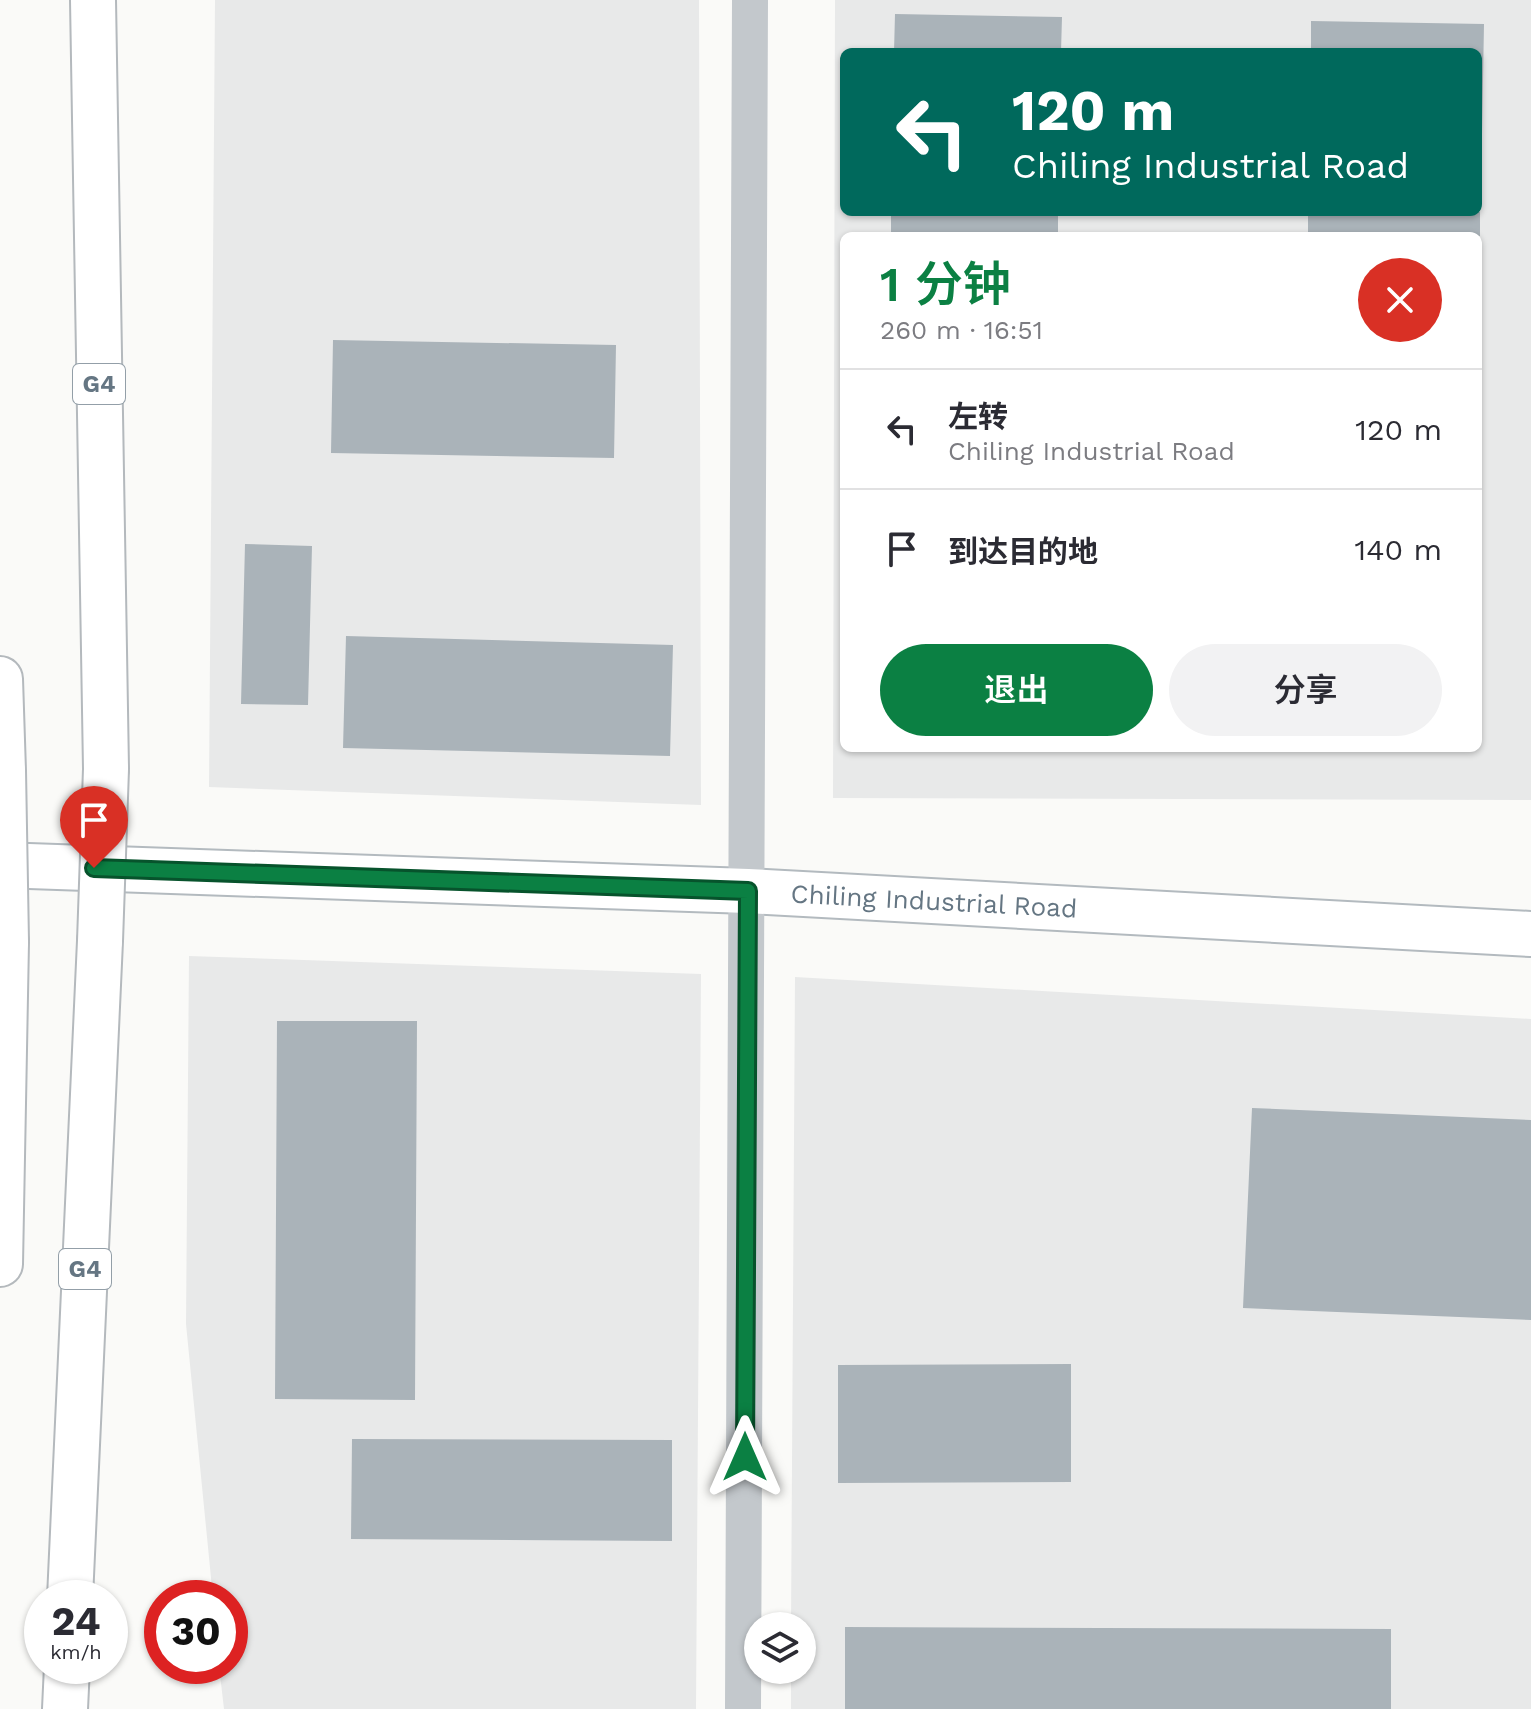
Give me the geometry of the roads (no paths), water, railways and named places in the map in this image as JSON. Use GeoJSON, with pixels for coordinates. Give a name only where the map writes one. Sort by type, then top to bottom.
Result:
{"type":"FeatureCollection","features":[{"type":"Feature","properties":{"kind":"main road","name":"G4"},"geometry":{"type":"LineString","coordinates":[[71,1580],[106,769],[94,49],[96,0]]}},
{"type":"Feature","properties":{"kind":"main road"},"geometry":{"type":"LineString","coordinates":[[0,679],[6,942],[0,1264]]}},
{"type":"Feature","properties":{"kind":"main road","name":"Chiling Industrial Road"},"geometry":{"type":"LineString","coordinates":[[0,865],[748,891],[1531,934]]}},
{"type":"Feature","properties":{"kind":"main road"},"geometry":{"type":"LineString","coordinates":[[65,1709],[66,1684]]}},
{"type":"Feature","properties":{"kind":"street"},"geometry":{"type":"LineString","coordinates":[[743,1709],[750,0]]}}]}
